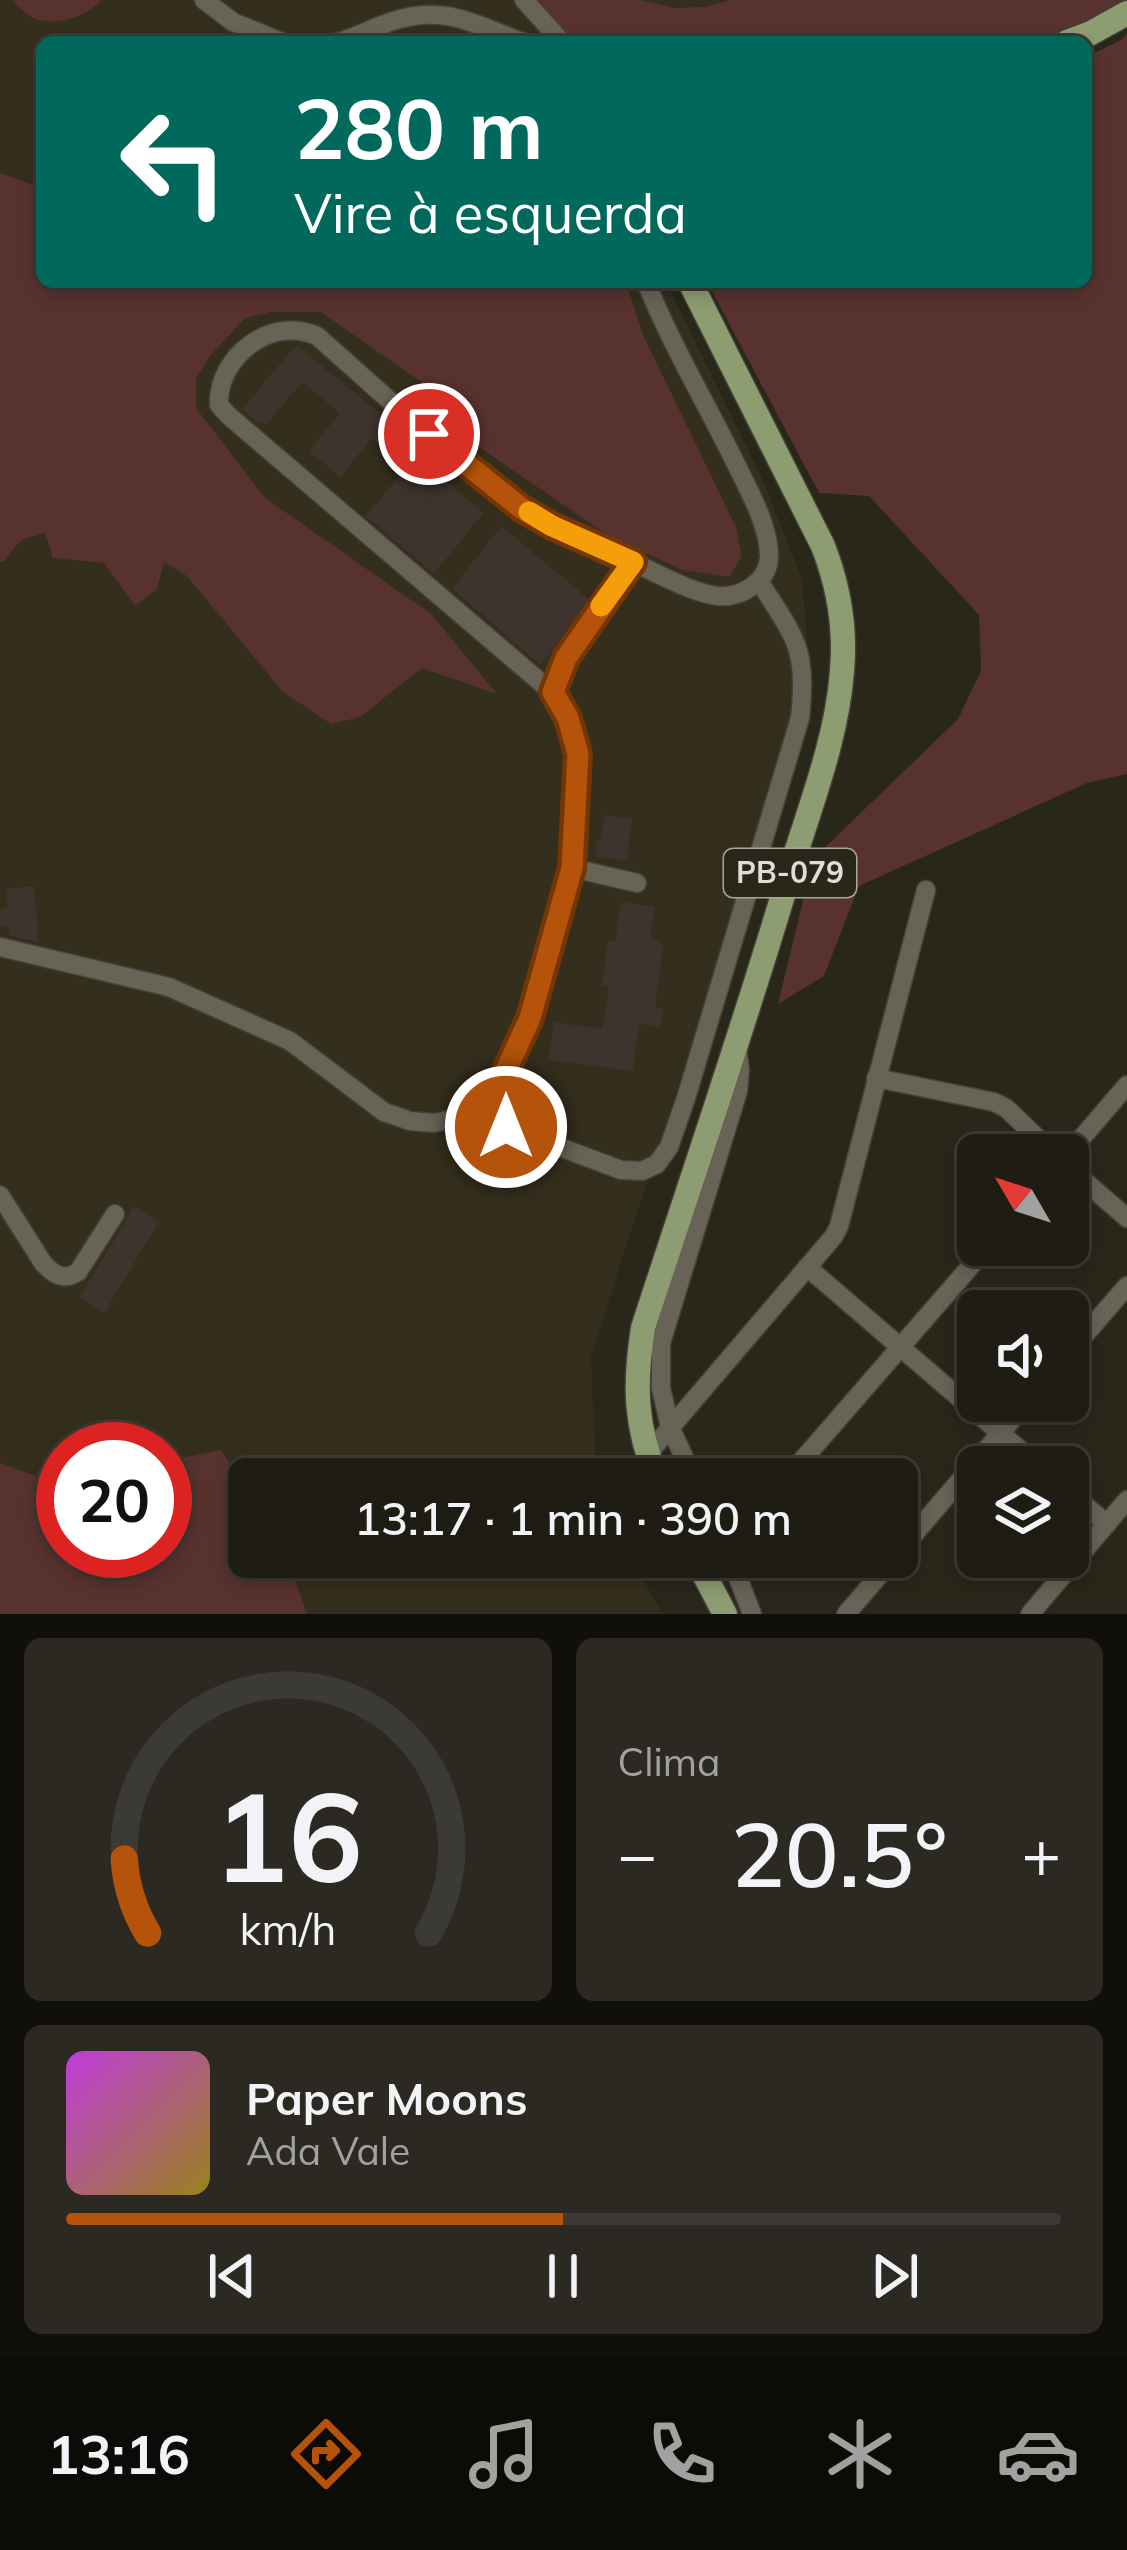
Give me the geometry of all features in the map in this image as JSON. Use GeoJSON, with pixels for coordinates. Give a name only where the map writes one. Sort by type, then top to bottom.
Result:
{"type":"FeatureCollection","features":[{"type":"Feature","properties":{"kind":"main road"},"geometry":{"type":"LineString","coordinates":[[1082,36],[1127,13]]}},
{"type":"Feature","properties":{"kind":"main road","name":"PB-079"},"geometry":{"type":"LineString","coordinates":[[650,1458],[636,1393],[643,1328],[826,752],[842,672],[841,607],[835,576],[694,288]]}},
{"type":"Feature","properties":{"kind":"main road"},"geometry":{"type":"LineString","coordinates":[[712,1578],[724,1614]]}},
{"type":"Feature","properties":{"kind":"street"},"geometry":{"type":"LineString","coordinates":[[204,0],[233,22],[267,36]]}},
{"type":"Feature","properties":{"kind":"street"},"geometry":{"type":"LineString","coordinates":[[524,0],[557,36]]}},
{"type":"Feature","properties":{"kind":"street"},"geometry":{"type":"LineString","coordinates":[[356,36],[417,15],[446,14],[510,36]]}},
{"type":"Feature","properties":{"kind":"street"},"geometry":{"type":"LineString","coordinates":[[0,947],[169,987],[290,1041],[384,1112],[410,1121],[434,1124],[456,1118],[497,1090],[530,1018],[572,868],[578,754],[568,718],[553,692],[229,416],[219,405],[218,392],[238,354],[267,334],[302,329],[521,508],[633,562],[723,597],[759,581],[769,556],[747,487],[649,288]]}},
{"type":"Feature","properties":{"kind":"street"},"geometry":{"type":"LineString","coordinates":[[553,692],[566,658],[633,562]]}},
{"type":"Feature","properties":{"kind":"street"},"geometry":{"type":"LineString","coordinates":[[456,1118],[506,1127],[621,1171],[642,1171],[657,1164],[669,1147],[800,718],[802,657],[759,581]]}},
{"type":"Feature","properties":{"kind":"street"},"geometry":{"type":"LineString","coordinates":[[572,868],[637,883]]}},
{"type":"Feature","properties":{"kind":"street"},"geometry":{"type":"LineString","coordinates":[[656,1458],[670,1427],[839,1226],[926,890]]}},
{"type":"Feature","properties":{"kind":"street"},"geometry":{"type":"LineString","coordinates":[[684,1458],[670,1427],[661,1388],[661,1343],[738,1091],[736,1043]]}},
{"type":"Feature","properties":{"kind":"street"},"geometry":{"type":"LineString","coordinates":[[876,1078],[994,1102],[1033,1134]]}},
{"type":"Feature","properties":{"kind":"street"},"geometry":{"type":"LineString","coordinates":[[1085,1134],[1127,1085]]}},
{"type":"Feature","properties":{"kind":"street"},"geometry":{"type":"LineString","coordinates":[[497,1090],[506,1127]]}},
{"type":"Feature","properties":{"kind":"street"},"geometry":{"type":"LineString","coordinates":[[1089,1185],[1127,1218]]}},
{"type":"Feature","properties":{"kind":"street"},"geometry":{"type":"LineString","coordinates":[[0,1195],[43,1263],[62,1277],[78,1272],[115,1214]]}},
{"type":"Feature","properties":{"kind":"street"},"geometry":{"type":"LineString","coordinates":[[805,1458],[971,1266]]}},
{"type":"Feature","properties":{"kind":"street"},"geometry":{"type":"LineString","coordinates":[[807,1268],[1015,1446]]}},
{"type":"Feature","properties":{"kind":"street"},"geometry":{"type":"LineString","coordinates":[[1089,1330],[1127,1286]]}},
{"type":"Feature","properties":{"kind":"street"},"geometry":{"type":"LineString","coordinates":[[918,1530],[1010,1422]]}},
{"type":"Feature","properties":{"kind":"street"},"geometry":{"type":"LineString","coordinates":[[1030,1614],[1127,1500]]}},
{"type":"Feature","properties":{"kind":"street"},"geometry":{"type":"LineString","coordinates":[[1089,1509],[1107,1524]]}},
{"type":"Feature","properties":{"kind":"street"},"geometry":{"type":"LineString","coordinates":[[738,1578],[752,1614]]}},
{"type":"Feature","properties":{"kind":"street"},"geometry":{"type":"LineString","coordinates":[[846,1614],[877,1578]]}},
{"type":"Feature","properties":{"kind":"shaded area"},"geometry":{"type":"Polygon","coordinates":[[[0,0],[1105,0],[927,36],[36,36],[36,288],[669,288],[761,476],[802,579],[808,648],[789,742],[591,1356],[597,1458],[228,1458],[228,1578],[642,1578],[663,1614],[0,1614],[0,0]]]}},
{"type":"Feature","properties":{"kind":"shaded area"},"geometry":{"type":"Polygon","coordinates":[[[12,0],[101,0],[80,15],[44,21],[32,18],[12,0]]]}},
{"type":"Feature","properties":{"kind":"shaded area"},"geometry":{"type":"Polygon","coordinates":[[[535,0],[640,0],[675,8],[732,0],[1123,0],[1082,27],[1056,36],[569,36],[535,0]]]}},
{"type":"Feature","properties":{"kind":"shaded area"},"geometry":{"type":"Polygon","coordinates":[[[1127,33],[1127,774],[1087,783],[859,886],[824,976],[778,1004],[813,859],[958,719],[981,671],[979,615],[869,496],[819,493],[710,288],[1092,288],[1092,54],[1127,33]]]}},
{"type":"Feature","properties":{"kind":"shaded area"},"geometry":{"type":"Polygon","coordinates":[[[0,173],[36,186],[36,288],[628,288],[643,335],[736,527],[742,556],[729,577],[683,570],[612,538],[473,443],[424,384],[321,312],[270,312],[245,318],[209,357],[196,379],[196,408],[264,497],[431,614],[497,694],[422,668],[360,717],[331,724],[282,691],[187,576],[164,562],[157,589],[135,605],[104,563],[53,558],[45,533],[21,540],[0,561],[0,173]]]}},
{"type":"Feature","properties":{"kind":"shaded area"},"geometry":{"type":"Polygon","coordinates":[[[221,1450],[228,1461],[228,1578],[294,1578],[307,1614],[0,1614],[0,1463],[36,1476],[36,1578],[192,1578],[192,1456],[221,1450]]]}},
{"type":"Feature","properties":{"kind":"building"},"geometry":{"type":"Polygon","coordinates":[[[296,345],[446,467],[440,475],[483,513],[434,574],[366,516],[407,467],[372,438],[340,477],[309,451],[340,413],[302,382],[266,425],[242,409],[296,345]]]}},
{"type":"Feature","properties":{"kind":"building"},"geometry":{"type":"Polygon","coordinates":[[[501,526],[590,600],[541,665],[452,589],[501,526]]]}},
{"type":"Feature","properties":{"kind":"building"},"geometry":{"type":"Polygon","coordinates":[[[604,815],[632,818],[627,860],[595,857],[604,815]]]}},
{"type":"Feature","properties":{"kind":"building"},"geometry":{"type":"Polygon","coordinates":[[[34,886],[39,942],[10,935],[9,926],[0,927],[0,908],[7,907],[6,889],[34,886]]]}},
{"type":"Feature","properties":{"kind":"building"},"geometry":{"type":"Polygon","coordinates":[[[621,902],[655,907],[650,938],[663,949],[655,1007],[664,1009],[660,1028],[639,1023],[633,1071],[548,1060],[554,1022],[602,1029],[609,986],[602,985],[608,941],[615,942],[621,902]]]}},
{"type":"Feature","properties":{"kind":"building"},"geometry":{"type":"Polygon","coordinates":[[[133,1206],[159,1221],[104,1313],[79,1298],[133,1206]]]}},
{"type":"Feature","properties":{"kind":"slow traffic"},"geometry":{"type":"LineString","coordinates":[[529,512],[633,562],[601,606]]}},
{"type":"Feature","properties":{"kind":"route"},"geometry":{"type":"LineString","coordinates":[[429,434],[521,508],[633,562],[566,658],[553,692],[568,718],[578,754],[572,868],[530,1018],[497,1090],[506,1127]]}}]}
